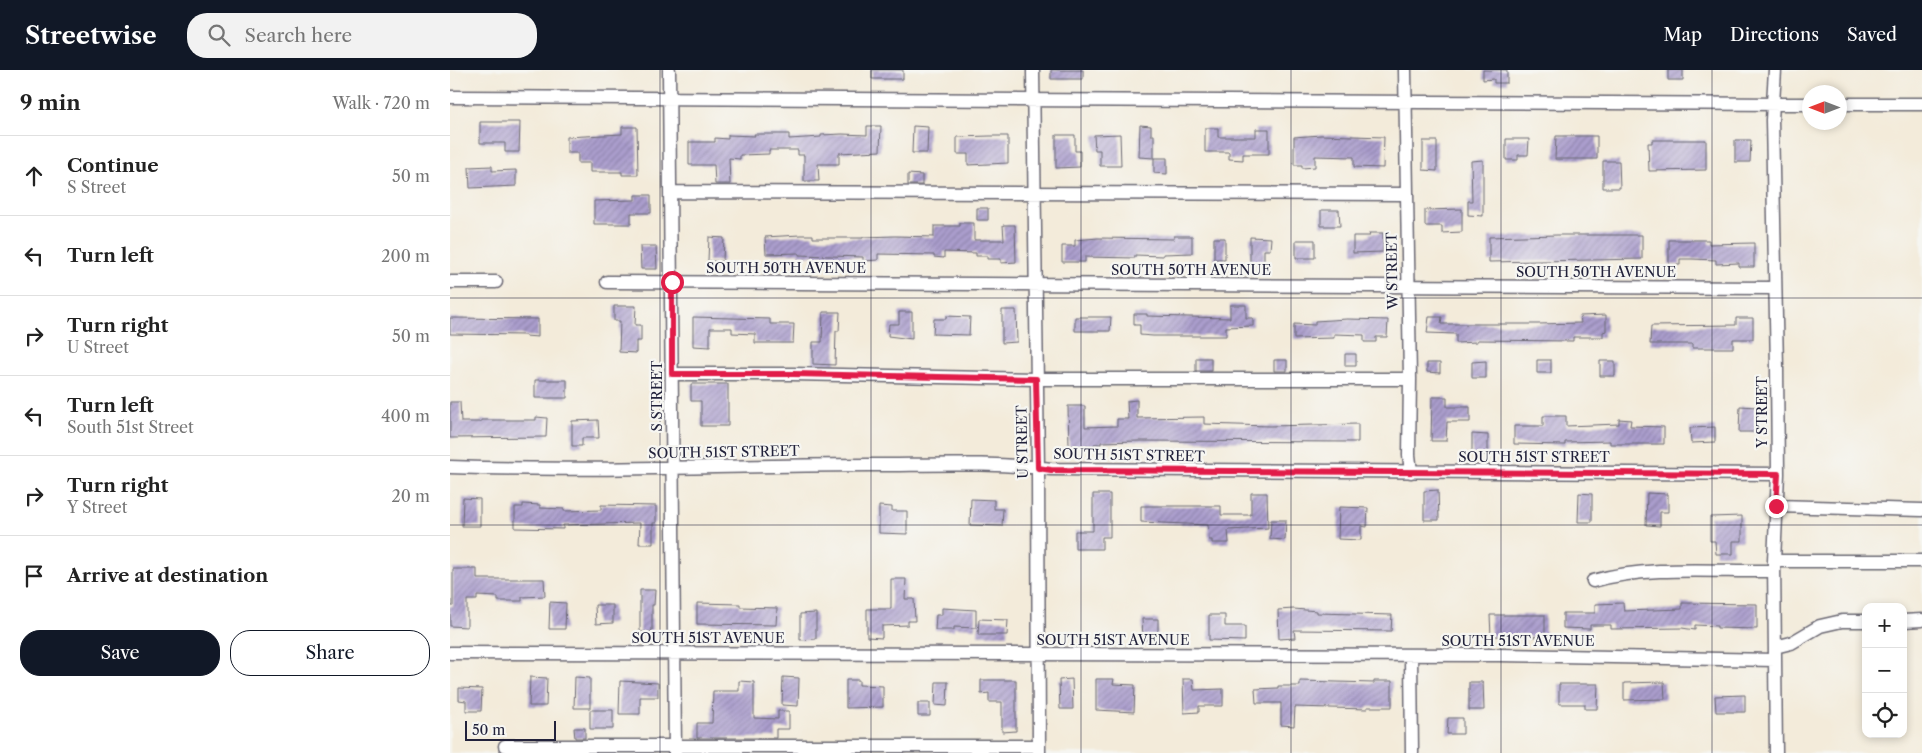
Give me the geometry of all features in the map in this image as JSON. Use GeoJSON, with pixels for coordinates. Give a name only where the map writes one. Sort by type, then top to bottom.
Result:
{"type":"FeatureCollection","features":[{"type":"Feature","properties":{"kind":"street","name":"S STREET"},"geometry":{"type":"LineString","coordinates":[[669,70],[675,750]]}},
{"type":"Feature","properties":{"kind":"street","name":"U STREET"},"geometry":{"type":"LineString","coordinates":[[1033,70],[1039,749]]}},
{"type":"Feature","properties":{"kind":"street","name":"W STREET"},"geometry":{"type":"LineString","coordinates":[[1405,70],[1410,379],[1409,455],[1411,472]]}},
{"type":"Feature","properties":{"kind":"street","name":"Y STREET"},"geometry":{"type":"LineString","coordinates":[[1775,70],[1772,120],[1778,474],[1774,566],[1776,753]]}},
{"type":"Feature","properties":{"kind":"street"},"geometry":{"type":"LineString","coordinates":[[450,96],[1802,104]]}},
{"type":"Feature","properties":{"kind":"street"},"geometry":{"type":"LineString","coordinates":[[1847,104],[1922,104]]}},
{"type":"Feature","properties":{"kind":"street"},"geometry":{"type":"LineString","coordinates":[[671,192],[1406,194]]}},
{"type":"Feature","properties":{"kind":"street"},"geometry":{"type":"LineString","coordinates":[[450,282],[496,282]]}},
{"type":"Feature","properties":{"kind":"street","name":"SOUTH 50TH AVENUE"},"geometry":{"type":"LineString","coordinates":[[607,282],[1774,288]]}},
{"type":"Feature","properties":{"kind":"street"},"geometry":{"type":"LineString","coordinates":[[672,374],[793,374],[1036,379],[1410,379]]}},
{"type":"Feature","properties":{"kind":"street","name":"SOUTH 51ST STREET"},"geometry":{"type":"LineString","coordinates":[[450,467],[609,469],[987,465],[1051,470],[1778,474]]}},
{"type":"Feature","properties":{"kind":"street"},"geometry":{"type":"LineString","coordinates":[[1776,506],[1825,509],[1922,510]]}},
{"type":"Feature","properties":{"kind":"street"},"geometry":{"type":"LineString","coordinates":[[1593,581],[1640,572],[1922,562]]}},
{"type":"Feature","properties":{"kind":"street"},"geometry":{"type":"LineString","coordinates":[[1907,621],[1922,620]]}},
{"type":"Feature","properties":{"kind":"street"},"geometry":{"type":"LineString","coordinates":[[1775,647],[1791,643],[1820,626],[1842,621],[1862,621]]}},
{"type":"Feature","properties":{"kind":"street","name":"SOUTH 51ST AVENUE"},"geometry":{"type":"LineString","coordinates":[[450,652],[1577,656],[1775,660]]}},
{"type":"Feature","properties":{"kind":"street"},"geometry":{"type":"LineString","coordinates":[[1411,656],[1412,753]]}},
{"type":"Feature","properties":{"kind":"street"},"geometry":{"type":"LineString","coordinates":[[505,746],[675,750],[1039,749]]}},
{"type":"Feature","properties":{"kind":"building"},"geometry":{"type":"Polygon","coordinates":[[[872,70],[903,70],[903,79],[872,79],[872,70]]]}},
{"type":"Feature","properties":{"kind":"building"},"geometry":{"type":"Polygon","coordinates":[[[1051,70],[1083,70],[1083,79],[1051,79],[1051,70]]]}},
{"type":"Feature","properties":{"kind":"building"},"geometry":{"type":"Polygon","coordinates":[[[1483,70],[1507,70],[1507,83],[1494,83],[1494,79],[1483,80],[1483,70]]]}},
{"type":"Feature","properties":{"kind":"building"},"geometry":{"type":"Polygon","coordinates":[[[1668,70],[1683,70],[1683,80],[1668,80],[1668,70]]]}},
{"type":"Feature","properties":{"kind":"building"},"geometry":{"type":"Polygon","coordinates":[[[480,122],[520,122],[519,152],[505,152],[505,143],[480,143],[480,122]]]}},
{"type":"Feature","properties":{"kind":"building"},"geometry":{"type":"Polygon","coordinates":[[[1140,125],[1151,126],[1151,135],[1154,135],[1154,158],[1139,157],[1140,125]]]}},
{"type":"Feature","properties":{"kind":"building"},"geometry":{"type":"Polygon","coordinates":[[[867,126],[881,126],[880,151],[839,153],[839,164],[818,164],[819,181],[804,181],[804,155],[798,155],[798,150],[769,150],[769,154],[740,155],[740,159],[729,158],[730,184],[715,184],[714,165],[689,165],[689,142],[715,142],[715,138],[728,139],[728,135],[789,134],[789,139],[821,137],[821,135],[867,135],[867,126]]]}},
{"type":"Feature","properties":{"kind":"building"},"geometry":{"type":"Polygon","coordinates":[[[913,126],[928,127],[927,153],[912,153],[913,126]]]}},
{"type":"Feature","properties":{"kind":"building"},"geometry":{"type":"Polygon","coordinates":[[[622,127],[637,127],[638,175],[622,175],[622,172],[590,172],[590,163],[578,163],[578,153],[567,153],[567,137],[622,134],[622,127]]]}},
{"type":"Feature","properties":{"kind":"building"},"geometry":{"type":"Polygon","coordinates":[[[1205,128],[1218,128],[1218,137],[1256,137],[1256,129],[1269,129],[1269,154],[1243,154],[1243,160],[1229,159],[1229,152],[1205,152],[1205,128]]]}},
{"type":"Feature","properties":{"kind":"building"},"geometry":{"type":"Polygon","coordinates":[[[1120,134],[1121,166],[1100,166],[1100,150],[1095,150],[1094,135],[1120,134]]]}},
{"type":"Feature","properties":{"kind":"building"},"geometry":{"type":"Polygon","coordinates":[[[1056,135],[1075,135],[1075,151],[1080,151],[1080,167],[1056,168],[1056,135]]]}},
{"type":"Feature","properties":{"kind":"building"},"geometry":{"type":"Polygon","coordinates":[[[1321,135],[1384,137],[1383,168],[1354,167],[1354,157],[1315,156],[1315,167],[1302,168],[1302,165],[1294,165],[1294,137],[1321,135]]]}},
{"type":"Feature","properties":{"kind":"building"},"geometry":{"type":"Polygon","coordinates":[[[1008,136],[1008,163],[968,165],[968,154],[957,154],[957,137],[1008,136]]]}},
{"type":"Feature","properties":{"kind":"building"},"geometry":{"type":"Polygon","coordinates":[[[1556,136],[1597,136],[1597,159],[1555,159],[1556,136]]]}},
{"type":"Feature","properties":{"kind":"building"},"geometry":{"type":"Polygon","coordinates":[[[1506,139],[1529,139],[1528,155],[1518,155],[1518,160],[1506,160],[1506,139]]]}},
{"type":"Feature","properties":{"kind":"building"},"geometry":{"type":"Polygon","coordinates":[[[1652,140],[1706,140],[1706,170],[1649,171],[1648,143],[1652,143],[1652,140]]]}},
{"type":"Feature","properties":{"kind":"building"},"geometry":{"type":"Polygon","coordinates":[[[1735,140],[1751,140],[1750,162],[1735,162],[1735,140]]]}},
{"type":"Feature","properties":{"kind":"building"},"geometry":{"type":"Polygon","coordinates":[[[1423,141],[1437,141],[1437,171],[1423,170],[1423,141]]]}},
{"type":"Feature","properties":{"kind":"building"},"geometry":{"type":"Polygon","coordinates":[[[1154,158],[1167,158],[1167,174],[1154,173],[1154,158]]]}},
{"type":"Feature","properties":{"kind":"building"},"geometry":{"type":"Polygon","coordinates":[[[1483,160],[1483,216],[1468,215],[1468,201],[1472,201],[1471,161],[1483,160]]]}},
{"type":"Feature","properties":{"kind":"building"},"geometry":{"type":"Polygon","coordinates":[[[1603,161],[1619,161],[1620,188],[1603,188],[1603,161]]]}},
{"type":"Feature","properties":{"kind":"building"},"geometry":{"type":"Polygon","coordinates":[[[492,166],[492,171],[516,170],[516,186],[470,188],[469,167],[492,166]]]}},
{"type":"Feature","properties":{"kind":"building"},"geometry":{"type":"Polygon","coordinates":[[[908,174],[922,175],[922,185],[908,185],[908,174]]]}},
{"type":"Feature","properties":{"kind":"building"},"geometry":{"type":"Polygon","coordinates":[[[635,195],[651,195],[651,213],[631,213],[631,224],[594,224],[594,201],[635,200],[635,195]]]}},
{"type":"Feature","properties":{"kind":"building"},"geometry":{"type":"Polygon","coordinates":[[[977,208],[988,208],[988,220],[977,220],[977,208]]]}},
{"type":"Feature","properties":{"kind":"building"},"geometry":{"type":"Polygon","coordinates":[[[1462,209],[1462,232],[1442,233],[1442,226],[1425,226],[1425,210],[1462,209]]]}},
{"type":"Feature","properties":{"kind":"building"},"geometry":{"type":"Polygon","coordinates":[[[1321,210],[1339,210],[1340,226],[1321,226],[1321,210]]]}},
{"type":"Feature","properties":{"kind":"building"},"geometry":{"type":"Polygon","coordinates":[[[960,223],[974,223],[974,240],[1004,240],[1003,225],[1015,225],[1016,262],[1001,263],[1001,259],[987,259],[987,256],[976,256],[976,253],[944,252],[944,258],[934,257],[934,255],[878,254],[878,260],[863,261],[863,257],[799,255],[799,253],[766,254],[765,237],[813,235],[813,238],[934,237],[934,226],[960,226],[960,223]]]}},
{"type":"Feature","properties":{"kind":"building"},"geometry":{"type":"Polygon","coordinates":[[[1369,233],[1383,233],[1383,252],[1353,253],[1353,236],[1370,236],[1369,233]]]}},
{"type":"Feature","properties":{"kind":"building"},"geometry":{"type":"Polygon","coordinates":[[[1642,235],[1642,259],[1489,262],[1489,237],[1642,235]]]}},
{"type":"Feature","properties":{"kind":"building"},"geometry":{"type":"Polygon","coordinates":[[[1174,236],[1192,236],[1192,253],[1163,254],[1163,256],[1135,255],[1135,258],[1085,257],[1085,262],[1062,262],[1062,246],[1075,246],[1075,240],[1098,238],[1174,239],[1174,236]]]}},
{"type":"Feature","properties":{"kind":"building"},"geometry":{"type":"Polygon","coordinates":[[[709,237],[724,238],[723,261],[708,261],[709,237]]]}},
{"type":"Feature","properties":{"kind":"building"},"geometry":{"type":"Polygon","coordinates":[[[1250,237],[1271,238],[1270,250],[1264,250],[1264,263],[1250,263],[1250,237]]]}},
{"type":"Feature","properties":{"kind":"building"},"geometry":{"type":"Polygon","coordinates":[[[1214,238],[1225,238],[1225,259],[1214,259],[1214,238]]]}},
{"type":"Feature","properties":{"kind":"building"},"geometry":{"type":"Polygon","coordinates":[[[1296,240],[1315,240],[1315,258],[1296,258],[1296,240]]]}},
{"type":"Feature","properties":{"kind":"building"},"geometry":{"type":"Polygon","coordinates":[[[1669,240],[1709,240],[1709,244],[1754,243],[1754,267],[1739,267],[1739,263],[1716,264],[1716,260],[1692,259],[1680,259],[1680,265],[1669,265],[1669,240]]]}},
{"type":"Feature","properties":{"kind":"building"},"geometry":{"type":"Polygon","coordinates":[[[640,246],[656,246],[657,269],[641,269],[640,246]]]}},
{"type":"Feature","properties":{"kind":"building"},"geometry":{"type":"Polygon","coordinates":[[[1230,305],[1246,305],[1246,318],[1253,318],[1253,326],[1226,327],[1226,336],[1153,336],[1140,335],[1140,325],[1134,325],[1134,314],[1230,318],[1230,305]]]}},
{"type":"Feature","properties":{"kind":"building"},"geometry":{"type":"Polygon","coordinates":[[[614,306],[636,306],[635,325],[641,325],[641,341],[636,341],[636,353],[619,352],[620,321],[614,321],[614,306]]]}},
{"type":"Feature","properties":{"kind":"building"},"geometry":{"type":"Polygon","coordinates":[[[1002,310],[1016,310],[1017,342],[1002,343],[1002,310]]]}},
{"type":"Feature","properties":{"kind":"building"},"geometry":{"type":"Polygon","coordinates":[[[823,312],[840,312],[839,331],[836,331],[835,365],[813,364],[813,342],[822,342],[823,312]]]}},
{"type":"Feature","properties":{"kind":"building"},"geometry":{"type":"Polygon","coordinates":[[[899,312],[912,312],[912,339],[888,336],[889,324],[899,324],[899,312]]]}},
{"type":"Feature","properties":{"kind":"building"},"geometry":{"type":"Polygon","coordinates":[[[1606,315],[1606,331],[1603,332],[1603,337],[1573,337],[1573,341],[1477,340],[1477,342],[1456,343],[1456,334],[1427,333],[1429,317],[1442,317],[1441,324],[1538,324],[1581,323],[1580,316],[1606,315]]]}},
{"type":"Feature","properties":{"kind":"building"},"geometry":{"type":"Polygon","coordinates":[[[946,316],[970,317],[969,335],[933,334],[934,319],[946,319],[946,316]]]}},
{"type":"Feature","properties":{"kind":"building"},"geometry":{"type":"Polygon","coordinates":[[[693,317],[770,319],[770,324],[794,324],[793,343],[755,343],[755,334],[732,333],[732,328],[710,328],[710,347],[693,346],[693,317]]]}},
{"type":"Feature","properties":{"kind":"building"},"geometry":{"type":"Polygon","coordinates":[[[1075,317],[1111,317],[1110,331],[1075,331],[1075,317]]]}},
{"type":"Feature","properties":{"kind":"building"},"geometry":{"type":"Polygon","coordinates":[[[450,318],[538,319],[538,337],[525,335],[450,334],[450,318]]]}},
{"type":"Feature","properties":{"kind":"building"},"geometry":{"type":"Polygon","coordinates":[[[1736,318],[1753,318],[1753,339],[1733,339],[1733,348],[1692,348],[1692,344],[1650,344],[1651,326],[1736,325],[1736,318]]]}},
{"type":"Feature","properties":{"kind":"building"},"geometry":{"type":"Polygon","coordinates":[[[1347,319],[1388,320],[1387,337],[1376,337],[1376,342],[1364,342],[1364,335],[1334,334],[1334,338],[1294,339],[1294,324],[1315,325],[1315,321],[1347,319]]]}},
{"type":"Feature","properties":{"kind":"building"},"geometry":{"type":"Polygon","coordinates":[[[1345,354],[1356,354],[1356,366],[1345,366],[1345,354]]]}},
{"type":"Feature","properties":{"kind":"building"},"geometry":{"type":"Polygon","coordinates":[[[1196,358],[1211,358],[1211,371],[1196,371],[1196,358]]]}},
{"type":"Feature","properties":{"kind":"building"},"geometry":{"type":"Polygon","coordinates":[[[1274,360],[1287,360],[1287,371],[1274,371],[1274,360]]]}},
{"type":"Feature","properties":{"kind":"building"},"geometry":{"type":"Polygon","coordinates":[[[1537,360],[1551,360],[1551,373],[1537,373],[1537,360]]]}},
{"type":"Feature","properties":{"kind":"building"},"geometry":{"type":"Polygon","coordinates":[[[1486,361],[1486,378],[1472,378],[1472,362],[1486,361]]]}},
{"type":"Feature","properties":{"kind":"building"},"geometry":{"type":"Polygon","coordinates":[[[1600,361],[1615,361],[1615,376],[1600,376],[1600,361]]]}},
{"type":"Feature","properties":{"kind":"building"},"geometry":{"type":"Polygon","coordinates":[[[1427,363],[1440,363],[1440,373],[1427,372],[1427,363]]]}},
{"type":"Feature","properties":{"kind":"building"},"geometry":{"type":"Polygon","coordinates":[[[535,380],[567,380],[567,398],[535,398],[535,380]]]}},
{"type":"Feature","properties":{"kind":"building"},"geometry":{"type":"Polygon","coordinates":[[[691,384],[728,384],[728,426],[701,426],[701,401],[691,401],[691,384]]]}},
{"type":"Feature","properties":{"kind":"building"},"geometry":{"type":"Polygon","coordinates":[[[1432,397],[1447,397],[1447,407],[1470,407],[1470,422],[1447,422],[1446,441],[1431,441],[1432,397]]]}},
{"type":"Feature","properties":{"kind":"building"},"geometry":{"type":"Polygon","coordinates":[[[1137,400],[1137,418],[1204,417],[1204,424],[1269,426],[1358,424],[1358,442],[1138,441],[1101,442],[1101,444],[1094,444],[1094,446],[1069,446],[1068,406],[1085,406],[1085,427],[1117,426],[1117,419],[1128,419],[1127,401],[1137,400]]]}},
{"type":"Feature","properties":{"kind":"building"},"geometry":{"type":"Polygon","coordinates":[[[450,402],[460,402],[461,422],[536,420],[536,417],[547,418],[546,437],[450,438],[450,402]]]}},
{"type":"Feature","properties":{"kind":"building"},"geometry":{"type":"Polygon","coordinates":[[[1740,406],[1757,407],[1757,432],[1739,432],[1740,406]]]}},
{"type":"Feature","properties":{"kind":"building"},"geometry":{"type":"Polygon","coordinates":[[[1543,416],[1566,416],[1566,426],[1619,424],[1619,419],[1631,420],[1630,426],[1664,427],[1664,444],[1610,444],[1610,441],[1565,442],[1565,445],[1514,444],[1514,426],[1543,426],[1543,416]]]}},
{"type":"Feature","properties":{"kind":"building"},"geometry":{"type":"Polygon","coordinates":[[[598,420],[599,438],[582,438],[582,446],[572,446],[572,421],[598,420]]]}},
{"type":"Feature","properties":{"kind":"building"},"geometry":{"type":"Polygon","coordinates":[[[1715,427],[1715,442],[1691,443],[1690,428],[1715,427]]]}},
{"type":"Feature","properties":{"kind":"building"},"geometry":{"type":"Polygon","coordinates":[[[1472,434],[1488,435],[1488,455],[1472,454],[1472,434]]]}},
{"type":"Feature","properties":{"kind":"building"},"geometry":{"type":"Polygon","coordinates":[[[1438,490],[1439,520],[1424,520],[1424,491],[1438,490]]]}},
{"type":"Feature","properties":{"kind":"building"},"geometry":{"type":"Polygon","coordinates":[[[1251,493],[1267,493],[1268,528],[1228,530],[1229,543],[1212,543],[1212,540],[1209,540],[1208,525],[1141,522],[1141,506],[1221,506],[1221,515],[1251,515],[1251,493]]]}},
{"type":"Feature","properties":{"kind":"building"},"geometry":{"type":"Polygon","coordinates":[[[1579,493],[1592,494],[1592,522],[1578,522],[1579,493]]]}},
{"type":"Feature","properties":{"kind":"building"},"geometry":{"type":"Polygon","coordinates":[[[1647,493],[1668,494],[1668,512],[1660,512],[1660,526],[1646,525],[1647,493]]]}},
{"type":"Feature","properties":{"kind":"building"},"geometry":{"type":"Polygon","coordinates":[[[1093,494],[1110,494],[1110,537],[1102,537],[1102,549],[1075,549],[1075,531],[1093,531],[1093,494]]]}},
{"type":"Feature","properties":{"kind":"building"},"geometry":{"type":"Polygon","coordinates":[[[463,498],[480,499],[480,526],[462,526],[463,498]]]}},
{"type":"Feature","properties":{"kind":"building"},"geometry":{"type":"Polygon","coordinates":[[[971,499],[994,500],[994,509],[1003,509],[1002,526],[970,525],[971,499]]]}},
{"type":"Feature","properties":{"kind":"building"},"geometry":{"type":"Polygon","coordinates":[[[523,504],[540,505],[540,508],[564,509],[564,511],[601,510],[601,505],[656,506],[656,523],[653,523],[653,544],[639,544],[640,523],[563,525],[563,529],[515,528],[515,507],[523,507],[523,504]]]}},
{"type":"Feature","properties":{"kind":"building"},"geometry":{"type":"Polygon","coordinates":[[[879,506],[892,507],[892,511],[907,511],[907,534],[879,533],[879,506]]]}},
{"type":"Feature","properties":{"kind":"building"},"geometry":{"type":"Polygon","coordinates":[[[1339,507],[1368,508],[1367,527],[1361,526],[1361,540],[1338,539],[1339,507]]]}},
{"type":"Feature","properties":{"kind":"building"},"geometry":{"type":"Polygon","coordinates":[[[1742,516],[1742,541],[1733,541],[1733,554],[1716,554],[1715,541],[1710,541],[1710,517],[1742,516]]]}},
{"type":"Feature","properties":{"kind":"building"},"geometry":{"type":"Polygon","coordinates":[[[1271,520],[1286,520],[1285,540],[1270,539],[1271,520]]]}},
{"type":"Feature","properties":{"kind":"building"},"geometry":{"type":"Polygon","coordinates":[[[453,569],[477,569],[477,579],[544,579],[545,596],[522,597],[522,601],[498,601],[498,597],[477,596],[477,600],[467,600],[467,627],[450,626],[450,606],[453,606],[453,569]]]}},
{"type":"Feature","properties":{"kind":"building"},"geometry":{"type":"Polygon","coordinates":[[[891,579],[906,579],[905,599],[914,599],[915,621],[908,621],[908,625],[882,626],[882,638],[867,637],[867,609],[891,609],[891,579]]]}},
{"type":"Feature","properties":{"kind":"building"},"geometry":{"type":"Polygon","coordinates":[[[640,590],[655,590],[654,605],[652,605],[652,632],[640,632],[640,590]]]}},
{"type":"Feature","properties":{"kind":"building"},"geometry":{"type":"Polygon","coordinates":[[[550,602],[566,603],[565,629],[549,629],[550,602]]]}},
{"type":"Feature","properties":{"kind":"building"},"geometry":{"type":"Polygon","coordinates":[[[697,603],[740,604],[740,607],[777,608],[776,625],[697,624],[697,603]]]}},
{"type":"Feature","properties":{"kind":"building"},"geometry":{"type":"Polygon","coordinates":[[[1623,603],[1624,611],[1682,609],[1682,603],[1757,604],[1757,629],[1717,628],[1717,626],[1695,625],[1695,630],[1682,628],[1611,629],[1611,625],[1590,625],[1590,629],[1563,628],[1563,613],[1595,613],[1595,604],[1623,603]]]}},
{"type":"Feature","properties":{"kind":"building"},"geometry":{"type":"Polygon","coordinates":[[[595,605],[613,605],[613,623],[596,624],[595,605]]]}},
{"type":"Feature","properties":{"kind":"building"},"geometry":{"type":"Polygon","coordinates":[[[942,608],[976,610],[976,628],[954,627],[954,630],[935,630],[936,615],[942,615],[942,608]]]}},
{"type":"Feature","properties":{"kind":"building"},"geometry":{"type":"Polygon","coordinates":[[[1278,610],[1317,611],[1317,613],[1392,615],[1391,631],[1294,630],[1295,638],[1279,639],[1278,610]]]}},
{"type":"Feature","properties":{"kind":"building"},"geometry":{"type":"Polygon","coordinates":[[[816,613],[816,639],[800,640],[800,614],[816,613]]]}},
{"type":"Feature","properties":{"kind":"building"},"geometry":{"type":"Polygon","coordinates":[[[1209,615],[1225,615],[1225,626],[1245,626],[1245,641],[1209,640],[1209,615]]]}},
{"type":"Feature","properties":{"kind":"building"},"geometry":{"type":"Polygon","coordinates":[[[1490,615],[1545,615],[1545,637],[1491,636],[1490,615]]]}},
{"type":"Feature","properties":{"kind":"building"},"geometry":{"type":"Polygon","coordinates":[[[979,619],[1008,620],[1007,635],[978,635],[979,619]]]}},
{"type":"Feature","properties":{"kind":"building"},"geometry":{"type":"Polygon","coordinates":[[[1142,619],[1158,619],[1158,639],[1143,640],[1142,619]]]}},
{"type":"Feature","properties":{"kind":"building"},"geometry":{"type":"Polygon","coordinates":[[[530,677],[547,678],[546,706],[529,706],[530,677]]]}},
{"type":"Feature","properties":{"kind":"building"},"geometry":{"type":"Polygon","coordinates":[[[575,677],[590,678],[590,708],[574,708],[575,677]]]}},
{"type":"Feature","properties":{"kind":"building"},"geometry":{"type":"Polygon","coordinates":[[[783,677],[799,678],[798,706],[782,705],[783,677]]]}},
{"type":"Feature","properties":{"kind":"building"},"geometry":{"type":"Polygon","coordinates":[[[1072,679],[1073,709],[1060,709],[1059,680],[1072,679]]]}},
{"type":"Feature","properties":{"kind":"building"},"geometry":{"type":"Polygon","coordinates":[[[1096,679],[1114,679],[1113,684],[1135,685],[1134,712],[1096,710],[1096,679]]]}},
{"type":"Feature","properties":{"kind":"building"},"geometry":{"type":"Polygon","coordinates":[[[1183,679],[1193,679],[1194,690],[1223,689],[1223,706],[1199,706],[1199,712],[1184,713],[1183,679]]]}},
{"type":"Feature","properties":{"kind":"building"},"geometry":{"type":"Polygon","coordinates":[[[846,680],[859,680],[859,685],[883,686],[883,707],[846,708],[846,680]]]}},
{"type":"Feature","properties":{"kind":"building"},"geometry":{"type":"Polygon","coordinates":[[[981,680],[1016,680],[1016,731],[1002,732],[1002,702],[989,702],[989,693],[981,694],[981,680]]]}},
{"type":"Feature","properties":{"kind":"building"},"geometry":{"type":"Polygon","coordinates":[[[620,681],[658,683],[658,697],[640,697],[640,714],[619,714],[620,681]]]}},
{"type":"Feature","properties":{"kind":"building"},"geometry":{"type":"Polygon","coordinates":[[[739,681],[754,682],[754,718],[778,719],[778,711],[789,711],[789,729],[776,729],[776,738],[697,738],[697,723],[712,723],[713,691],[739,691],[739,681]]]}},
{"type":"Feature","properties":{"kind":"building"},"geometry":{"type":"Polygon","coordinates":[[[1300,681],[1374,683],[1374,681],[1392,681],[1392,707],[1367,707],[1367,709],[1295,707],[1294,726],[1281,725],[1281,703],[1256,703],[1255,689],[1300,686],[1300,681]]]}},
{"type":"Feature","properties":{"kind":"building"},"geometry":{"type":"Polygon","coordinates":[[[936,682],[948,682],[947,706],[935,705],[936,682]]]}},
{"type":"Feature","properties":{"kind":"building"},"geometry":{"type":"Polygon","coordinates":[[[1469,682],[1483,682],[1484,710],[1469,710],[1469,682]]]}},
{"type":"Feature","properties":{"kind":"building"},"geometry":{"type":"Polygon","coordinates":[[[1664,682],[1665,699],[1624,700],[1624,683],[1664,682]]]}},
{"type":"Feature","properties":{"kind":"building"},"geometry":{"type":"Polygon","coordinates":[[[1559,684],[1598,684],[1597,709],[1585,709],[1585,704],[1559,704],[1559,684]]]}},
{"type":"Feature","properties":{"kind":"building"},"geometry":{"type":"Polygon","coordinates":[[[459,688],[482,689],[481,711],[466,711],[466,701],[459,700],[459,688]]]}},
{"type":"Feature","properties":{"kind":"building"},"geometry":{"type":"Polygon","coordinates":[[[1745,695],[1745,712],[1716,712],[1715,696],[1745,695]]]}},
{"type":"Feature","properties":{"kind":"building"},"geometry":{"type":"Polygon","coordinates":[[[918,703],[930,703],[930,716],[918,716],[918,703]]]}},
{"type":"Feature","properties":{"kind":"building"},"geometry":{"type":"Polygon","coordinates":[[[590,710],[613,710],[613,729],[590,729],[590,710]]]}},
{"type":"Feature","properties":{"kind":"building"},"geometry":{"type":"Polygon","coordinates":[[[1448,718],[1463,718],[1463,734],[1447,734],[1448,718]]]}},
{"type":"Feature","properties":{"kind":"building"},"geometry":{"type":"Polygon","coordinates":[[[574,728],[585,728],[585,738],[575,738],[574,728]]]}},
{"type":"Feature","properties":{"kind":"route"},"geometry":{"type":"LineString","coordinates":[[672,282],[672,374],[793,374],[1036,379],[1038,468],[1051,470],[1778,474],[1776,506]]}}]}
